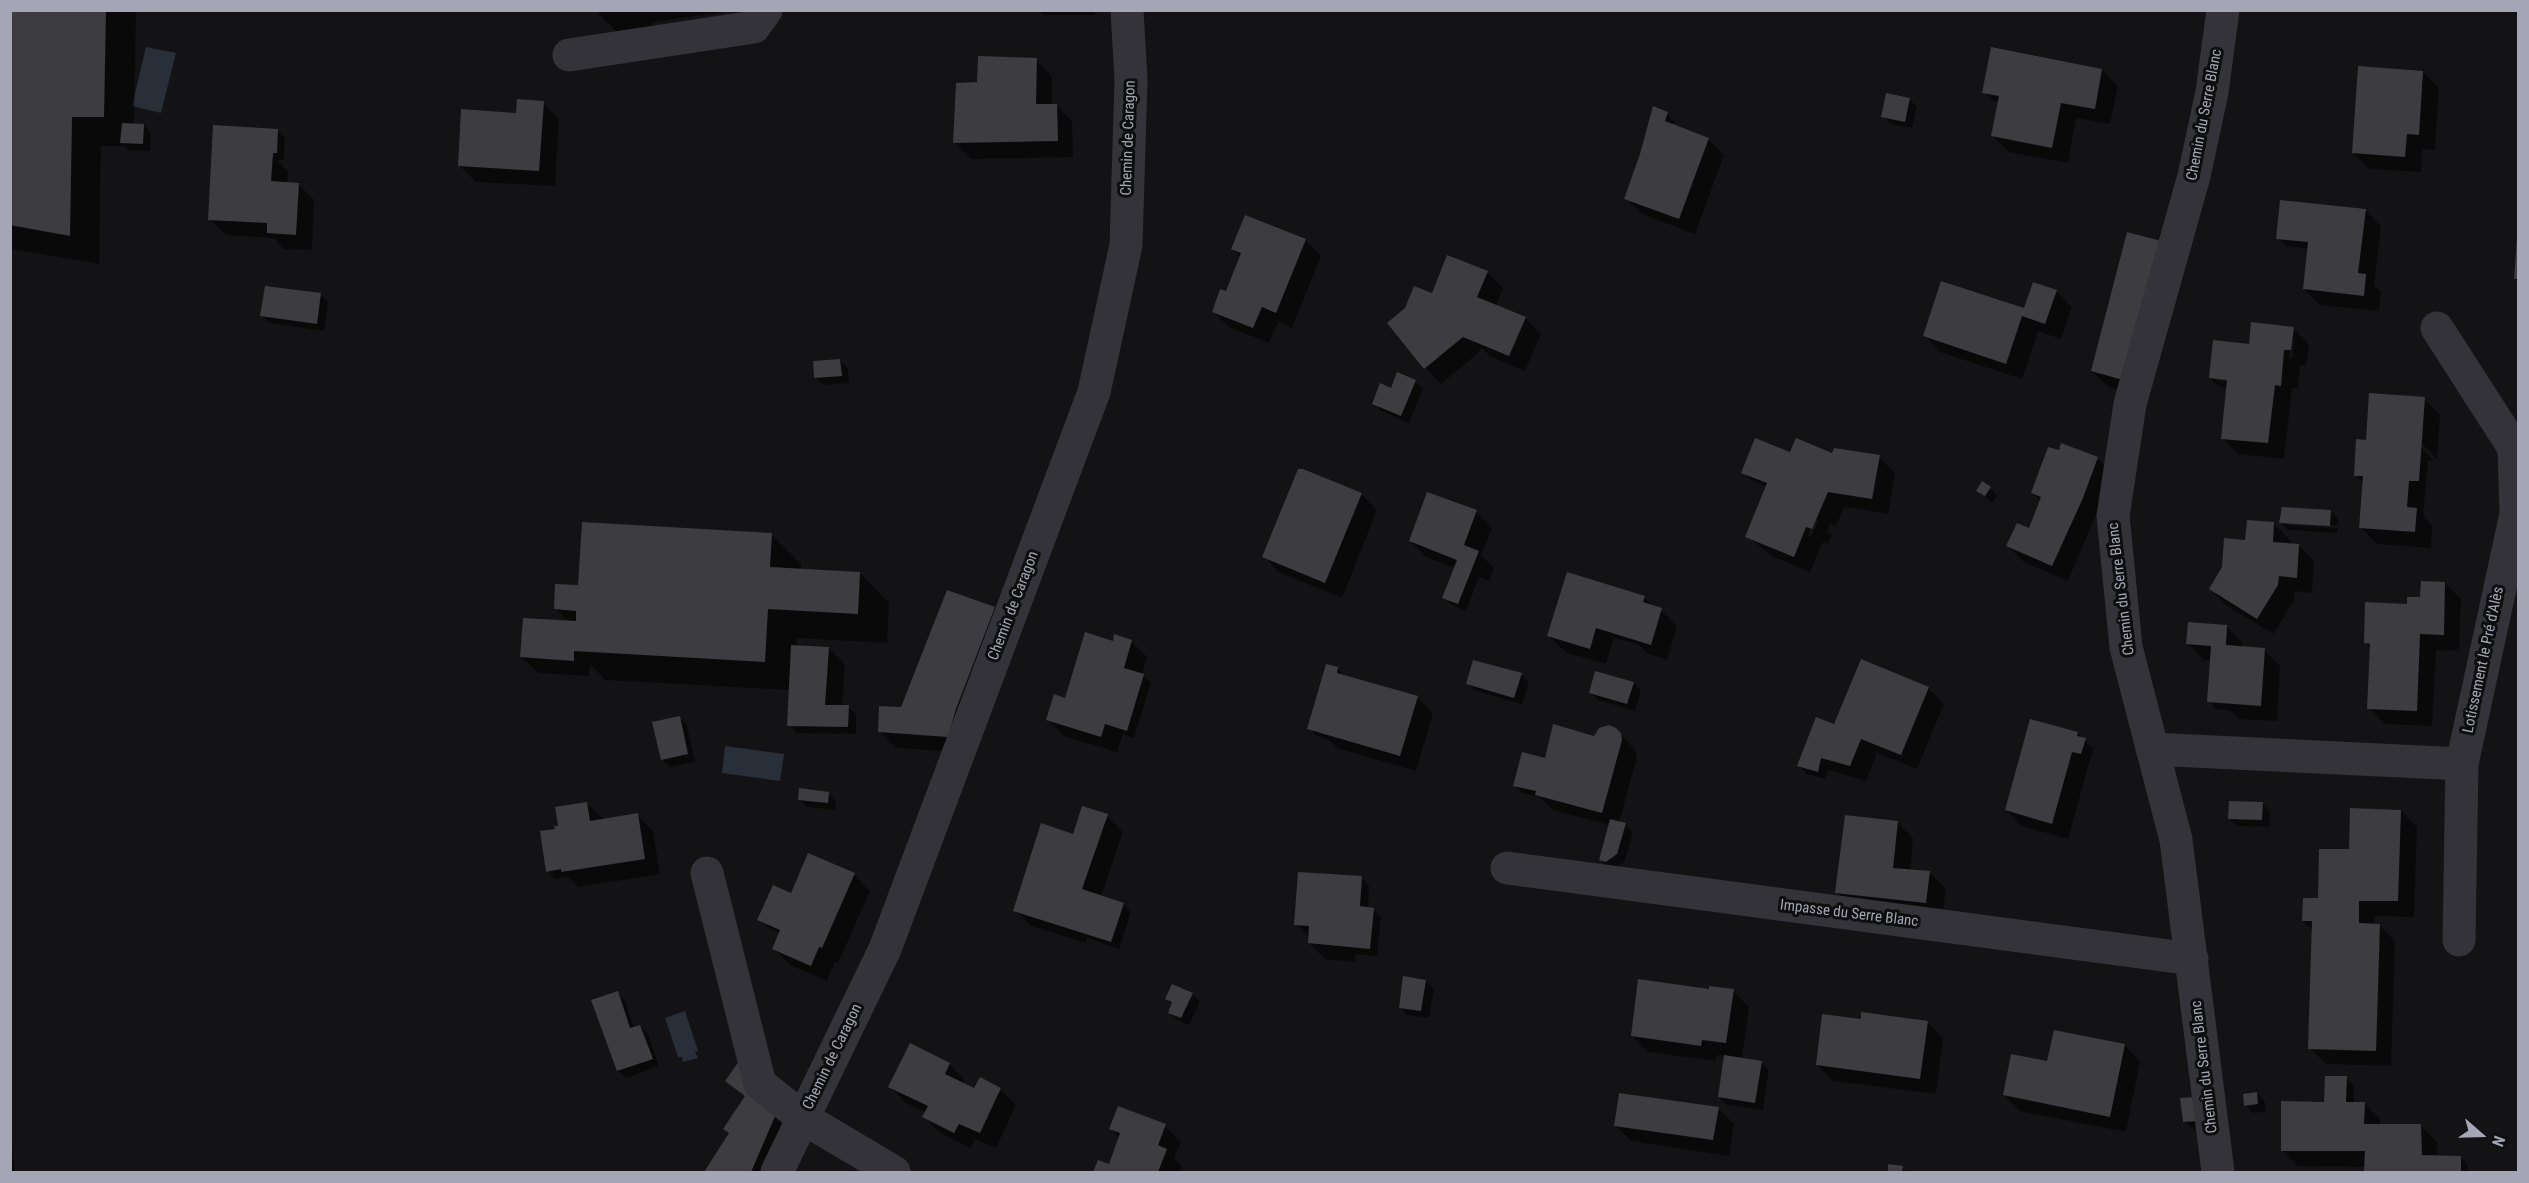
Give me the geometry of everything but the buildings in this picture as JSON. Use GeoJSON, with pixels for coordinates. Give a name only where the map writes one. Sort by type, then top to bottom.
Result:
{"type":"FeatureCollection","features":[{"type":"Feature","properties":{"kind":"street"},"geometry":{"type":"LineString","coordinates":[[569,55],[754,27],[766,10]]}},
{"type":"Feature","properties":{"kind":"street","name":"Chemin de Caragon"},"geometry":{"type":"LineString","coordinates":[[777,1173],[885,949],[1094,392],[1126,245],[1131,80],[1127,10]]}},
{"type":"Feature","properties":{"kind":"street","name":"Chemin du Serre Blanc"},"geometry":{"type":"LineString","coordinates":[[2218,1173],[2176,840],[2126,647],[2113,516],[2130,404],[2194,177],[2212,92],[2223,10]]}},
{"type":"Feature","properties":{"kind":"street","name":"Lotissement le Pré d'Alès"},"geometry":{"type":"LineString","coordinates":[[2437,328],[2514,448],[2516,514],[2462,764],[2460,940]]}},
{"type":"Feature","properties":{"kind":"street"},"geometry":{"type":"LineString","coordinates":[[2152,749],[2462,764]]}},
{"type":"Feature","properties":{"kind":"street","name":"Impasse du Serre Blanc"},"geometry":{"type":"LineString","coordinates":[[1507,868],[2192,959]]}},
{"type":"Feature","properties":{"kind":"street"},"geometry":{"type":"LineString","coordinates":[[707,873],[760,1084],[803,1118],[894,1173]]}},
{"type":"Feature","properties":{"kind":"shaded area"},"geometry":{"type":"Polygon","coordinates":[[[146,47],[176,53],[161,113],[132,106],[146,47]]]}},
{"type":"Feature","properties":{"kind":"shaded area"},"geometry":{"type":"Polygon","coordinates":[[[725,746],[784,754],[780,781],[722,773],[725,746]]]}},
{"type":"Feature","properties":{"kind":"shaded area"},"geometry":{"type":"Polygon","coordinates":[[[685,1011],[698,1051],[695,1052],[698,1058],[683,1062],[682,1057],[678,1057],[665,1018],[685,1011]]]}}]}
